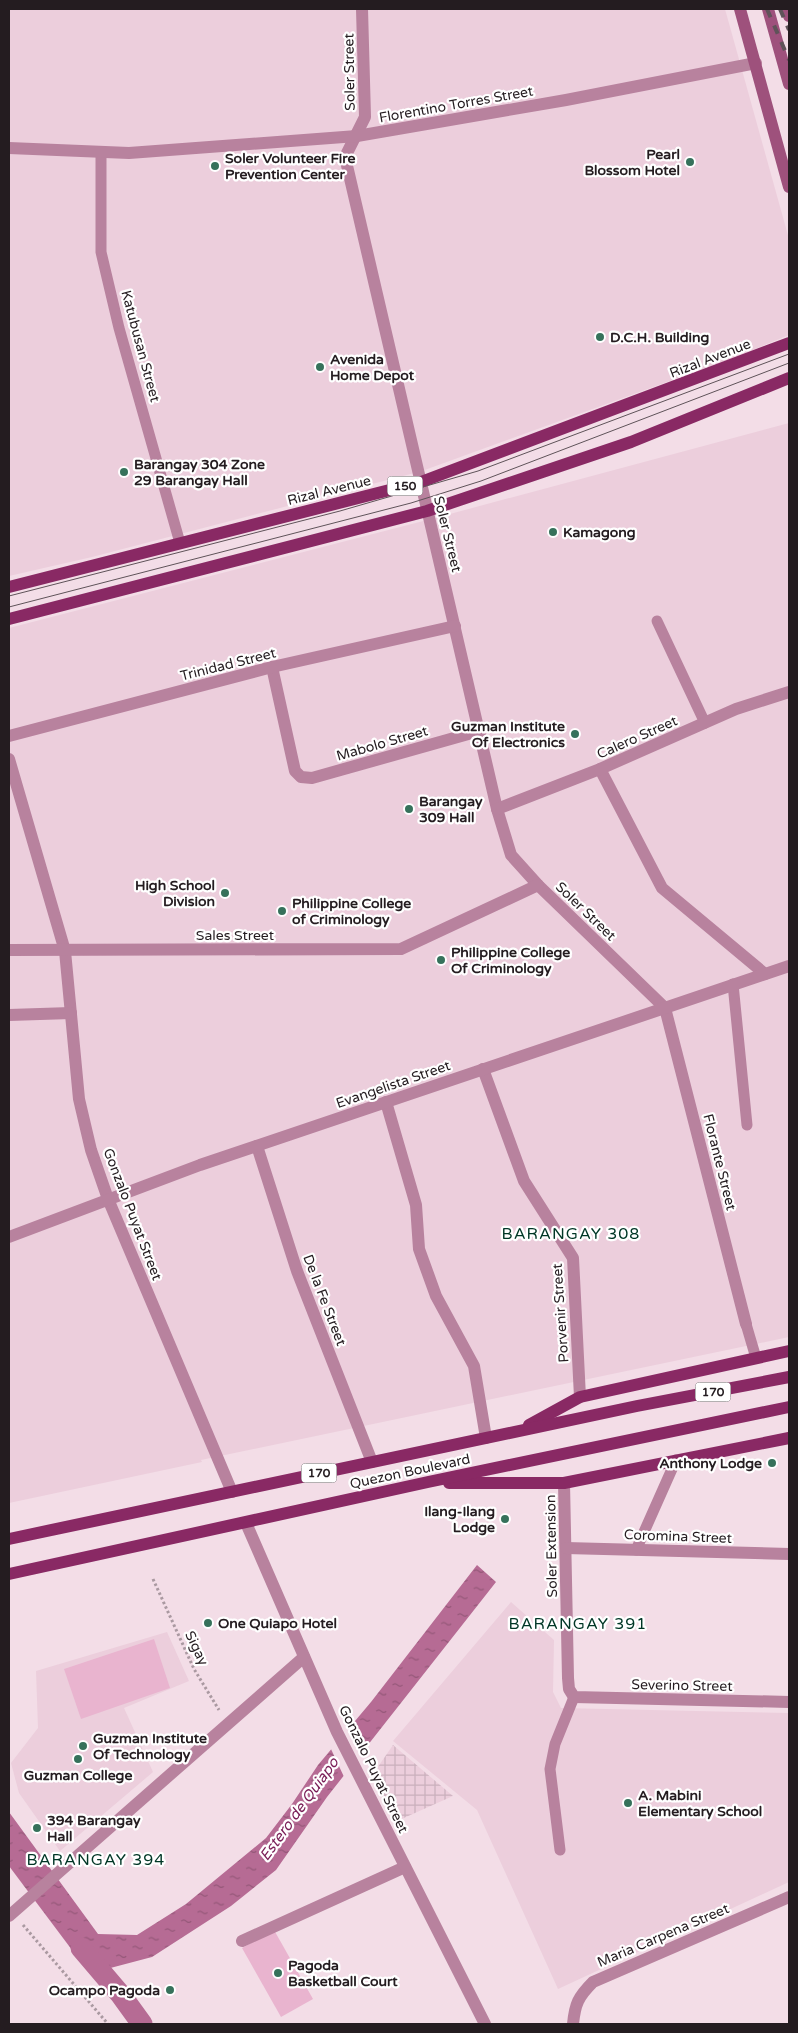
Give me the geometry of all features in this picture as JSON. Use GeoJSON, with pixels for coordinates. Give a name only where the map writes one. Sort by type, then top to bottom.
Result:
{"type":"FeatureCollection","features":[{"type":"Feature","properties":{"kind":"main road"},"geometry":{"type":"LineString","coordinates":[[740,9],[789,187]]}},
{"type":"Feature","properties":{"kind":"main road"},"geometry":{"type":"LineString","coordinates":[[768,9],[789,84]]}},
{"type":"Feature","properties":{"kind":"main road"},"geometry":{"type":"LineString","coordinates":[[787,9],[789,16]]}},
{"type":"Feature","properties":{"kind":"main road","name":"Rizal Avenue"},"geometry":{"type":"LineString","coordinates":[[9,587],[421,482],[789,343]]}},
{"type":"Feature","properties":{"kind":"main road","name":"150"},"geometry":{"type":"LineString","coordinates":[[9,619],[427,511],[631,442],[789,378]]}},
{"type":"Feature","properties":{"kind":"main road"},"geometry":{"type":"LineString","coordinates":[[514,1432],[580,1397],[789,1351]]}},
{"type":"Feature","properties":{"kind":"main road","name":"Quezon Boulevard"},"geometry":{"type":"LineString","coordinates":[[9,1539],[514,1432],[789,1377]]}},
{"type":"Feature","properties":{"kind":"main road","name":"Quezon Boulevard"},"geometry":{"type":"LineString","coordinates":[[9,1574],[428,1482],[789,1407]]}},
{"type":"Feature","properties":{"kind":"main road"},"geometry":{"type":"LineString","coordinates":[[428,1482],[564,1483],[789,1438]]}},
{"type":"Feature","properties":{"kind":"street","name":"Soler Street"},"geometry":{"type":"LineString","coordinates":[[362,9],[365,117],[345,157],[497,809],[511,855],[538,885],[665,1008]]}},
{"type":"Feature","properties":{"kind":"street","name":"Florentino Torres Street"},"geometry":{"type":"LineString","coordinates":[[9,148],[129,153],[357,136],[566,100],[756,63]]}},
{"type":"Feature","properties":{"kind":"street","name":"Trinidad Street"},"geometry":{"type":"LineString","coordinates":[[9,736],[272,667],[455,626]]}},
{"type":"Feature","properties":{"kind":"street","name":"Mabolo Street"},"geometry":{"type":"LineString","coordinates":[[272,667],[295,771],[302,777],[312,778],[478,731]]}},
{"type":"Feature","properties":{"kind":"street","name":"Calero Street"},"geometry":{"type":"LineString","coordinates":[[497,809],[600,769],[736,709],[789,692]]}},
{"type":"Feature","properties":{"kind":"street","name":"Gonzalo Puyat Street"},"geometry":{"type":"LineString","coordinates":[[9,759],[65,950],[79,1099],[91,1150],[108,1199],[232,1492]]}},
{"type":"Feature","properties":{"kind":"street"},"geometry":{"type":"LineString","coordinates":[[600,769],[662,888],[765,974]]}},
{"type":"Feature","properties":{"kind":"street","name":"Sales Street"},"geometry":{"type":"LineString","coordinates":[[9,950],[401,949],[538,885]]}},
{"type":"Feature","properties":{"kind":"street","name":"Evangelista Street"},"geometry":{"type":"LineString","coordinates":[[9,1237],[108,1199],[257,1146],[789,966]]}},
{"type":"Feature","properties":{"kind":"street","name":"Florante Street"},"geometry":{"type":"LineString","coordinates":[[665,1008],[746,1324]]}},
{"type":"Feature","properties":{"kind":"street"},"geometry":{"type":"LineString","coordinates":[[9,1015],[71,1013]]}},
{"type":"Feature","properties":{"kind":"street","name":"Porvenir Street"},"geometry":{"type":"LineString","coordinates":[[483,1069],[524,1181],[573,1258],[580,1397]]}},
{"type":"Feature","properties":{"kind":"street"},"geometry":{"type":"LineString","coordinates":[[386,1102],[416,1205],[419,1249],[436,1296],[474,1366],[486,1438]]}},
{"type":"Feature","properties":{"kind":"street","name":"De la Fe Street"},"geometry":{"type":"LineString","coordinates":[[257,1146],[297,1271],[372,1462]]}},
{"type":"Feature","properties":{"kind":"street","name":"Soler Extension"},"geometry":{"type":"LineString","coordinates":[[564,1483],[568,1678],[569,1689],[574,1697]]}},
{"type":"Feature","properties":{"kind":"street","name":"Gonzalo Puyat Street"},"geometry":{"type":"LineString","coordinates":[[246,1523],[337,1732],[485,2024]]}},
{"type":"Feature","properties":{"kind":"street","name":"Coromina Street"},"geometry":{"type":"LineString","coordinates":[[566,1548],[789,1554]]}},
{"type":"Feature","properties":{"kind":"street"},"geometry":{"type":"LineString","coordinates":[[11,1914],[227,1722],[304,1657]]}},
{"type":"Feature","properties":{"kind":"street","name":"Severino Street"},"geometry":{"type":"LineString","coordinates":[[574,1697],[789,1702]]}},
{"type":"Feature","properties":{"kind":"street"},"geometry":{"type":"LineString","coordinates":[[242,1941],[405,1866]]}},
{"type":"Feature","properties":{"kind":"street","name":"Maria Carpena Street"},"geometry":{"type":"LineString","coordinates":[[573,2024],[580,1995],[593,1982],[789,1897]]}},
{"type":"Feature","properties":{"kind":"lane","name":"Katubusan Street"},"geometry":{"type":"LineString","coordinates":[[100,152],[101,252],[119,328],[180,544]]}},
{"type":"Feature","properties":{"kind":"lane"},"geometry":{"type":"LineString","coordinates":[[656,621],[705,723]]}},
{"type":"Feature","properties":{"kind":"lane"},"geometry":{"type":"LineString","coordinates":[[733,984],[747,1125]]}},
{"type":"Feature","properties":{"kind":"lane"},"geometry":{"type":"LineString","coordinates":[[746,1324],[756,1358]]}},
{"type":"Feature","properties":{"kind":"lane"},"geometry":{"type":"LineString","coordinates":[[636,1550],[676,1460]]}},
{"type":"Feature","properties":{"kind":"lane"},"geometry":{"type":"LineString","coordinates":[[560,1850],[550,1769],[555,1744],[574,1697]]}},
{"type":"Feature","properties":{"kind":"path","name":"Sigay"},"geometry":{"type":"LineString","coordinates":[[153,1579],[194,1669],[227,1722]]}},
{"type":"Feature","properties":{"kind":"path"},"geometry":{"type":"LineString","coordinates":[[11,1914],[108,2024]]}},
{"type":"Feature","properties":{"kind":"shaded area"},"geometry":{"type":"Polygon","coordinates":[[[9,9],[725,9],[789,239],[789,335],[733,358],[422,471],[92,557],[9,576],[9,9]]]}},
{"type":"Feature","properties":{"kind":"shaded area"},"geometry":{"type":"Polygon","coordinates":[[[789,423],[789,1337],[201,1460],[202,1462],[9,1503],[9,628],[435,518],[789,423]]]}},
{"type":"Feature","properties":{"kind":"shaded area","name":"A. Mabini Elementary School"},"geometry":{"type":"Polygon","coordinates":[[[511,1602],[554,1640],[553,1692],[561,1708],[789,1713],[789,1882],[558,1989],[477,1810],[393,1741],[511,1602]]]}},
{"type":"Feature","properties":{"kind":"shaded area","name":"Guzman Institute Of Technology"},"geometry":{"type":"Polygon","coordinates":[[[167,1632],[189,1681],[124,1708],[153,1772],[60,1851],[19,1793],[11,1763],[38,1728],[36,1671],[167,1632]]]}},
{"type":"Feature","properties":{"kind":"shaded area"},"geometry":{"type":"Polygon","coordinates":[[[154,1639],[170,1688],[81,1719],[64,1669],[154,1639]]]}},
{"type":"Feature","properties":{"kind":"shaded area"},"geometry":{"type":"Polygon","coordinates":[[[393,1745],[453,1796],[397,1821],[373,1774],[393,1745]]]}},
{"type":"Feature","properties":{"kind":"shaded area","name":"Pagoda Basketball Court"},"geometry":{"type":"Polygon","coordinates":[[[274,1930],[313,1999],[281,2017],[242,1948],[274,1930]]]}},
{"type":"Feature","properties":{"kind":"water"},"geometry":{"type":"Polygon","coordinates":[[[477,1565],[496,1582],[327,1797],[276,1870],[231,1906],[152,1957],[99,1971],[81,1962],[9,1866],[9,1812],[98,1934],[137,1935],[186,1904],[266,1838],[318,1765],[371,1702],[477,1565]]]}},
{"type":"Feature","properties":{"kind":"pier"},"geometry":{"type":"Polygon","coordinates":[[[347,1726],[362,1757],[345,1779],[330,1747],[347,1726]]]}},
{"type":"Feature","properties":{"kind":"waterway","name":"Estero de Quiapo"},"geometry":{"type":"LineString","coordinates":[[81,1948],[121,1995],[142,2024]]}},
{"type":"Feature","properties":{"kind":"tram line"},"geometry":{"type":"LineString","coordinates":[[9,596],[340,511],[478,471],[789,354]]}},
{"type":"Feature","properties":{"kind":"tram line"},"geometry":{"type":"LineString","coordinates":[[9,607],[411,503],[481,481],[789,363]]}},
{"type":"Feature","properties":{"kind":"railway"},"geometry":{"type":"LineString","coordinates":[[767,9],[789,60]]}},
{"type":"Feature","properties":{"kind":"railway"},"geometry":{"type":"LineString","coordinates":[[780,9],[789,30]]}},
{"type":"Feature","properties":{"kind":"place","name":"Pearl Blossom Hotel"},"geometry":{"type":"Point","coordinates":[690,162]}},
{"type":"Feature","properties":{"kind":"place","name":"Soler Volunteer Fire Prevention Center"},"geometry":{"type":"Point","coordinates":[215,166]}},
{"type":"Feature","properties":{"kind":"place","name":"D.C.H. Building"},"geometry":{"type":"Point","coordinates":[600,337]}},
{"type":"Feature","properties":{"kind":"place","name":"Avenida Home Depot"},"geometry":{"type":"Point","coordinates":[320,367]}},
{"type":"Feature","properties":{"kind":"place","name":"Barangay 304 Zone 29 Barangay Hall"},"geometry":{"type":"Point","coordinates":[124,472]}},
{"type":"Feature","properties":{"kind":"place","name":"Kamagong"},"geometry":{"type":"Point","coordinates":[553,532]}},
{"type":"Feature","properties":{"kind":"place","name":"Guzman Institute Of Electronics"},"geometry":{"type":"Point","coordinates":[575,734]}},
{"type":"Feature","properties":{"kind":"place","name":"Barangay 309 Hall"},"geometry":{"type":"Point","coordinates":[409,809]}},
{"type":"Feature","properties":{"kind":"place","name":"High School Division"},"geometry":{"type":"Point","coordinates":[225,893]}},
{"type":"Feature","properties":{"kind":"place","name":"Philippine College of Criminology"},"geometry":{"type":"Point","coordinates":[282,911]}},
{"type":"Feature","properties":{"kind":"place","name":"Philippine College Of Criminology"},"geometry":{"type":"Point","coordinates":[441,960]}},
{"type":"Feature","properties":{"kind":"place","name":"Anthony Lodge"},"geometry":{"type":"Point","coordinates":[772,1463]}},
{"type":"Feature","properties":{"kind":"place","name":"Ilang-Ilang Lodge"},"geometry":{"type":"Point","coordinates":[505,1519]}},
{"type":"Feature","properties":{"kind":"place","name":"One Quiapo Hotel"},"geometry":{"type":"Point","coordinates":[208,1623]}},
{"type":"Feature","properties":{"kind":"place","name":"Guzman Institute Of Technology"},"geometry":{"type":"Point","coordinates":[83,1746]}},
{"type":"Feature","properties":{"kind":"place","name":"Guzman College"},"geometry":{"type":"Point","coordinates":[78,1759]}},
{"type":"Feature","properties":{"kind":"place","name":"A. Mabini Elementary School"},"geometry":{"type":"Point","coordinates":[628,1803]}},
{"type":"Feature","properties":{"kind":"place","name":"394 Barangay Hall"},"geometry":{"type":"Point","coordinates":[37,1828]}},
{"type":"Feature","properties":{"kind":"place","name":"Pagoda Basketball Court"},"geometry":{"type":"Point","coordinates":[278,1973]}},
{"type":"Feature","properties":{"kind":"place","name":"Ocampo Pagoda"},"geometry":{"type":"Point","coordinates":[170,1990]}},
{"type":"Feature","properties":{"kind":"district","name":"BARANGAY 308"},"geometry":{"type":"Point","coordinates":[571,1233]}},
{"type":"Feature","properties":{"kind":"district","name":"BARANGAY 391"},"geometry":{"type":"Point","coordinates":[578,1623]}},
{"type":"Feature","properties":{"kind":"district","name":"BARANGAY 394"},"geometry":{"type":"Point","coordinates":[96,1859]}}]}
